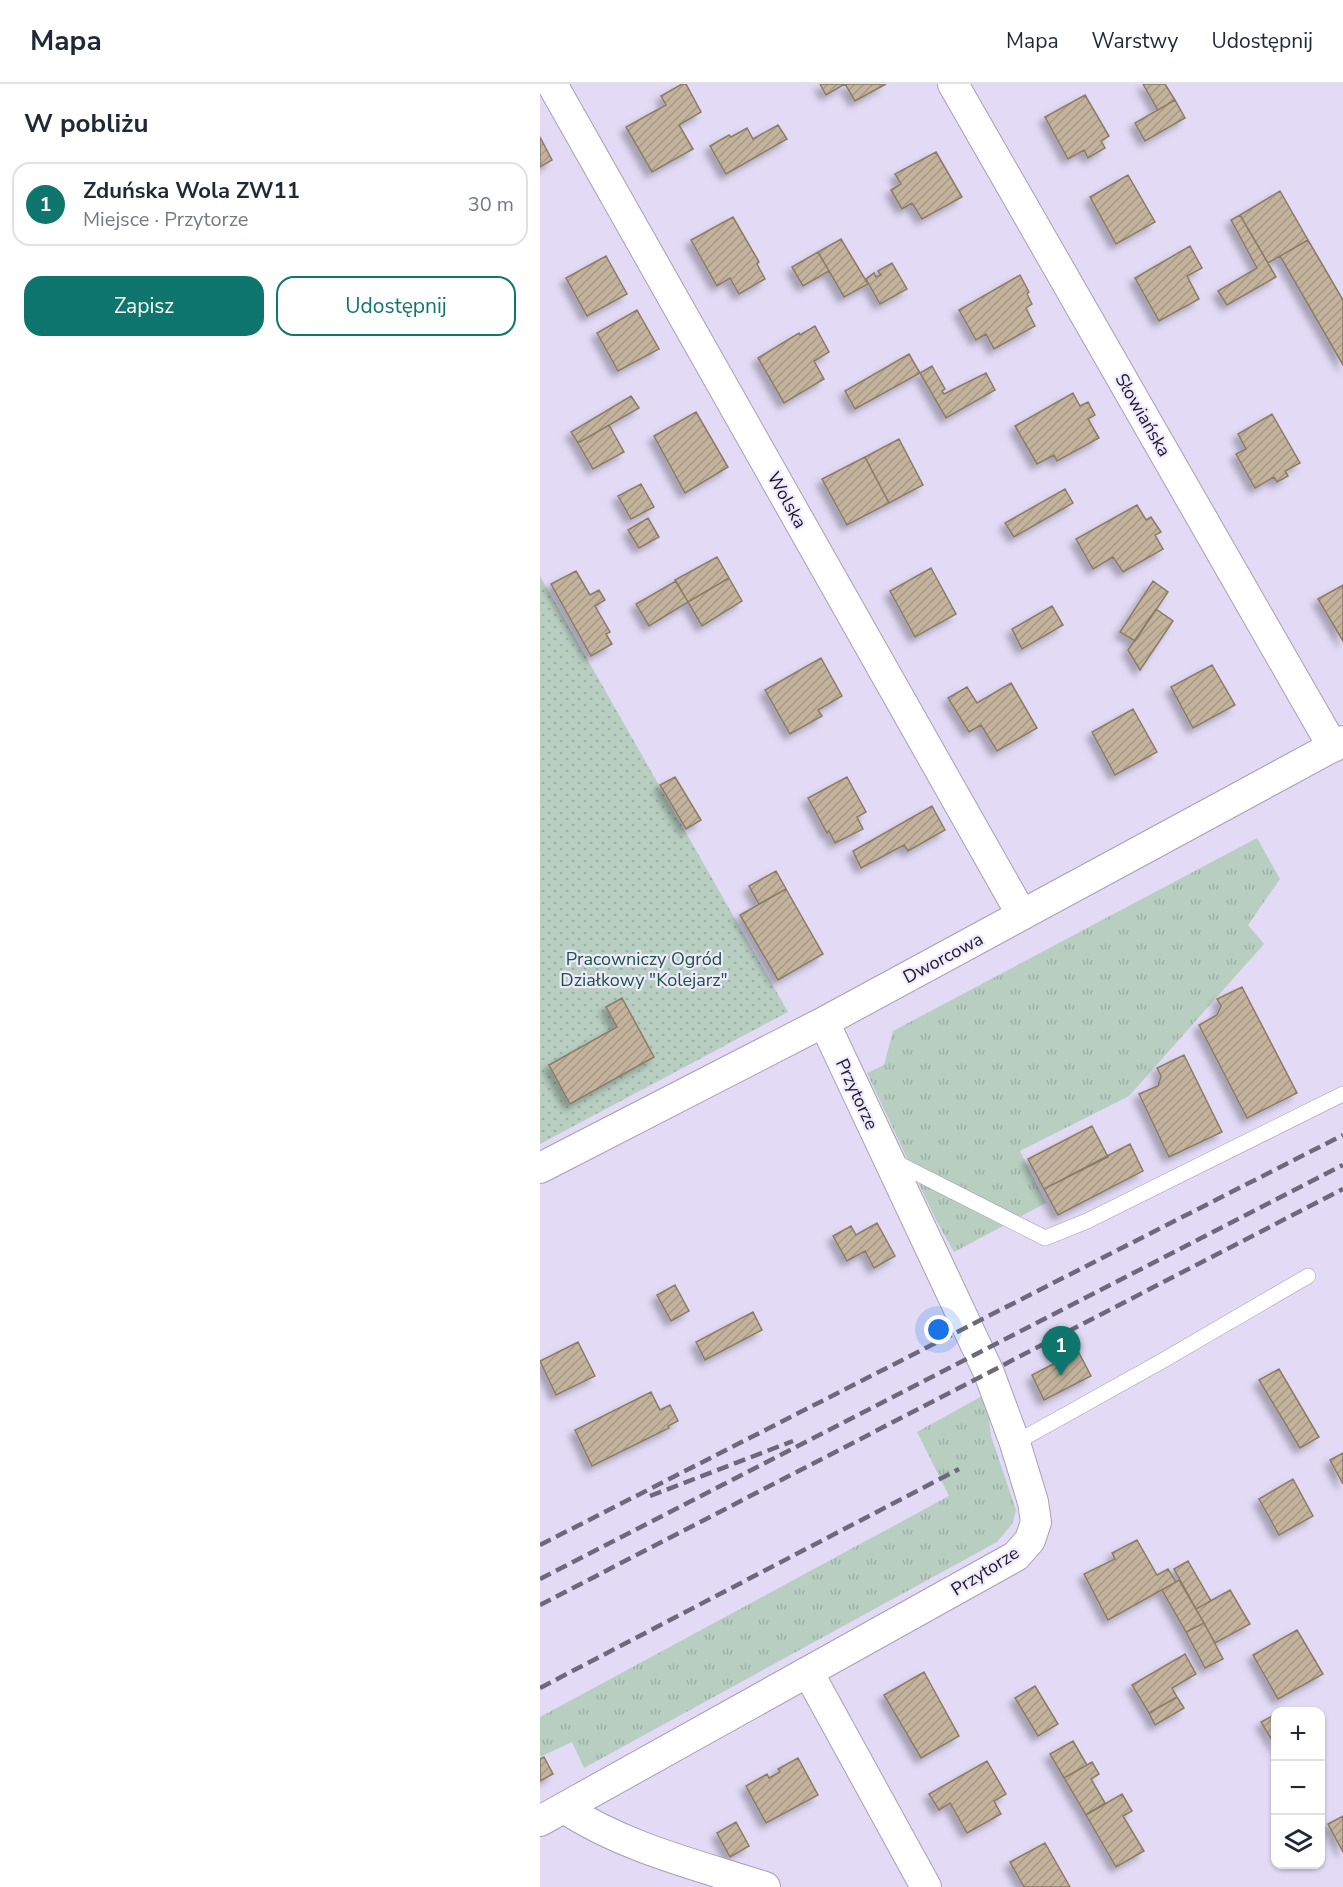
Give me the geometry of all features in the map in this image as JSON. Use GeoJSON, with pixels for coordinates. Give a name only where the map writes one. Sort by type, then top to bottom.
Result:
{"type":"FeatureCollection","features":[{"type":"Feature","properties":{"kind":"street","name":"Wolska"},"geometry":{"type":"LineString","coordinates":[[552,84],[1022,915]]}},
{"type":"Feature","properties":{"kind":"street","name":"Słowiańska"},"geometry":{"type":"LineString","coordinates":[[953,84],[1338,744]]}},
{"type":"Feature","properties":{"kind":"street","name":"Dworcowa"},"geometry":{"type":"LineString","coordinates":[[540,1168],[824,1022],[1338,744]]}},
{"type":"Feature","properties":{"kind":"street","name":"Przytorze"},"geometry":{"type":"LineString","coordinates":[[552,1815],[1016,1556],[1030,1540],[1036,1522],[1033,1502],[1015,1443],[988,1372],[824,1022]]}},
{"type":"Feature","properties":{"kind":"street"},"geometry":{"type":"LineString","coordinates":[[808,1672],[926,1887]]}},
{"type":"Feature","properties":{"kind":"street"},"geometry":{"type":"LineString","coordinates":[[552,1815],[588,1824],[640,1846],[765,1887]]}},
{"type":"Feature","properties":{"kind":"lane"},"geometry":{"type":"LineString","coordinates":[[888,1158],[1045,1238],[1087,1221],[1343,1094]]}},
{"type":"Feature","properties":{"kind":"lane"},"geometry":{"type":"LineString","coordinates":[[1015,1443],[1308,1276]]}},
{"type":"Feature","properties":{"kind":"green space","name":"Pracowniczy Ogród Działkowy \"Kolejarz\""},"geometry":{"type":"Polygon","coordinates":[[[540,576],[788,1012],[540,1144],[540,576]]]}},
{"type":"Feature","properties":{"kind":"green space"},"geometry":{"type":"Polygon","coordinates":[[[1257,838],[1280,879],[1248,925],[1264,944],[1129,1096],[1020,1151],[1046,1203],[954,1252],[935,1218],[867,1073],[884,1065],[893,1031],[1257,838]]]}},
{"type":"Feature","properties":{"kind":"green space"},"geometry":{"type":"Polygon","coordinates":[[[982,1396],[988,1411],[991,1436],[1016,1510],[1013,1523],[997,1542],[584,1768],[572,1742],[540,1757],[540,1717],[949,1496],[917,1432],[982,1396]]]}},
{"type":"Feature","properties":{"kind":"building"},"geometry":{"type":"Polygon","coordinates":[[[686,84],[701,112],[679,125],[693,149],[652,172],[626,127],[666,105],[661,96],[686,84]]]}},
{"type":"Feature","properties":{"kind":"building"},"geometry":{"type":"Polygon","coordinates":[[[820,84],[845,84],[826,95],[820,84]]]}},
{"type":"Feature","properties":{"kind":"building"},"geometry":{"type":"Polygon","coordinates":[[[845,84],[886,84],[855,101],[845,84]]]}},
{"type":"Feature","properties":{"kind":"building"},"geometry":{"type":"Polygon","coordinates":[[[1143,84],[1165,84],[1175,100],[1158,110],[1143,84]]]}},
{"type":"Feature","properties":{"kind":"building"},"geometry":{"type":"Polygon","coordinates":[[[1085,95],[1109,136],[1101,141],[1105,148],[1088,158],[1084,150],[1068,159],[1045,117],[1085,95]]]}},
{"type":"Feature","properties":{"kind":"building"},"geometry":{"type":"Polygon","coordinates":[[[1175,100],[1185,118],[1145,141],[1135,123],[1175,100]]]}},
{"type":"Feature","properties":{"kind":"building"},"geometry":{"type":"Polygon","coordinates":[[[778,125],[787,139],[726,174],[710,146],[747,128],[753,139],[778,125]]]}},
{"type":"Feature","properties":{"kind":"building"},"geometry":{"type":"Polygon","coordinates":[[[540,137],[552,160],[540,167],[540,137]]]}},
{"type":"Feature","properties":{"kind":"building"},"geometry":{"type":"Polygon","coordinates":[[[936,152],[962,197],[922,219],[912,203],[902,209],[891,190],[901,184],[895,174],[936,152]]]}},
{"type":"Feature","properties":{"kind":"building"},"geometry":{"type":"Polygon","coordinates":[[[1128,175],[1155,222],[1116,244],[1090,197],[1128,175]]]}},
{"type":"Feature","properties":{"kind":"building"},"geometry":{"type":"Polygon","coordinates":[[[1280,191],[1308,240],[1268,263],[1240,215],[1280,191]]]}},
{"type":"Feature","properties":{"kind":"building"},"geometry":{"type":"Polygon","coordinates":[[[1240,215],[1276,277],[1227,305],[1218,291],[1257,268],[1231,220],[1240,215]]]}},
{"type":"Feature","properties":{"kind":"building"},"geometry":{"type":"Polygon","coordinates":[[[733,217],[759,262],[757,264],[765,279],[739,294],[730,278],[717,286],[691,240],[733,217]]]}},
{"type":"Feature","properties":{"kind":"building"},"geometry":{"type":"Polygon","coordinates":[[[841,239],[868,284],[844,297],[818,252],[841,239]]]}},
{"type":"Feature","properties":{"kind":"building"},"geometry":{"type":"Polygon","coordinates":[[[1308,240],[1343,300],[1343,365],[1280,256],[1308,240]]]}},
{"type":"Feature","properties":{"kind":"building"},"geometry":{"type":"Polygon","coordinates":[[[1190,246],[1202,268],[1187,276],[1199,299],[1159,321],[1135,278],[1190,246]]]}},
{"type":"Feature","properties":{"kind":"building"},"geometry":{"type":"Polygon","coordinates":[[[818,252],[829,271],[803,286],[792,267],[818,252]]]}},
{"type":"Feature","properties":{"kind":"building"},"geometry":{"type":"Polygon","coordinates":[[[606,256],[627,294],[587,316],[566,278],[606,256]]]}},
{"type":"Feature","properties":{"kind":"building"},"geometry":{"type":"Polygon","coordinates":[[[892,263],[907,289],[880,304],[866,279],[874,273],[876,277],[881,275],[878,271],[892,263]]]}},
{"type":"Feature","properties":{"kind":"building"},"geometry":{"type":"Polygon","coordinates":[[[1020,275],[1029,292],[1027,294],[1032,304],[1026,308],[1035,326],[994,349],[986,334],[976,340],[959,310],[1020,275]]]}},
{"type":"Feature","properties":{"kind":"building"},"geometry":{"type":"Polygon","coordinates":[[[637,310],[659,349],[618,371],[597,333],[637,310]]]}},
{"type":"Feature","properties":{"kind":"building"},"geometry":{"type":"Polygon","coordinates":[[[815,326],[829,352],[814,361],[824,379],[784,403],[758,358],[815,326]]]}},
{"type":"Feature","properties":{"kind":"building"},"geometry":{"type":"Polygon","coordinates":[[[909,354],[920,373],[855,409],[845,391],[909,354]]]}},
{"type":"Feature","properties":{"kind":"building"},"geometry":{"type":"Polygon","coordinates":[[[932,366],[945,389],[942,391],[944,394],[986,373],[995,390],[946,418],[920,373],[932,366]]]}},
{"type":"Feature","properties":{"kind":"building"},"geometry":{"type":"Polygon","coordinates":[[[1073,393],[1080,406],[1088,402],[1095,415],[1088,419],[1099,438],[1057,461],[1054,455],[1037,464],[1015,426],[1073,393]]]}},
{"type":"Feature","properties":{"kind":"building"},"geometry":{"type":"Polygon","coordinates":[[[631,396],[639,408],[578,443],[571,432],[631,396]]]}},
{"type":"Feature","properties":{"kind":"building"},"geometry":{"type":"Polygon","coordinates":[[[696,412],[728,467],[685,493],[654,436],[696,412]]]}},
{"type":"Feature","properties":{"kind":"building"},"geometry":{"type":"Polygon","coordinates":[[[1272,414],[1300,463],[1285,471],[1288,476],[1277,482],[1274,477],[1255,488],[1236,454],[1246,449],[1238,434],[1272,414]]]}},
{"type":"Feature","properties":{"kind":"building"},"geometry":{"type":"Polygon","coordinates":[[[609,425],[624,452],[593,469],[578,443],[609,425]]]}},
{"type":"Feature","properties":{"kind":"building"},"geometry":{"type":"Polygon","coordinates":[[[899,439],[923,485],[889,503],[865,457],[899,439]]]}},
{"type":"Feature","properties":{"kind":"building"},"geometry":{"type":"Polygon","coordinates":[[[865,457],[889,503],[847,525],[822,479],[865,457]]]}},
{"type":"Feature","properties":{"kind":"building"},"geometry":{"type":"Polygon","coordinates":[[[641,484],[654,507],[631,519],[618,496],[641,484]]]}},
{"type":"Feature","properties":{"kind":"building"},"geometry":{"type":"Polygon","coordinates":[[[1065,489],[1073,503],[1014,537],[1005,523],[1065,489]]]}},
{"type":"Feature","properties":{"kind":"building"},"geometry":{"type":"Polygon","coordinates":[[[1137,505],[1146,520],[1151,517],[1161,532],[1155,535],[1163,549],[1123,572],[1113,557],[1093,569],[1076,539],[1137,505]]]}},
{"type":"Feature","properties":{"kind":"building"},"geometry":{"type":"Polygon","coordinates":[[[648,518],[659,537],[639,548],[628,530],[648,518]]]}},
{"type":"Feature","properties":{"kind":"building"},"geometry":{"type":"Polygon","coordinates":[[[717,557],[729,578],[688,602],[675,580],[717,557]]]}},
{"type":"Feature","properties":{"kind":"building"},"geometry":{"type":"Polygon","coordinates":[[[931,568],[956,614],[915,637],[890,591],[931,568]]]}},
{"type":"Feature","properties":{"kind":"building"},"geometry":{"type":"Polygon","coordinates":[[[576,571],[590,595],[599,590],[605,600],[595,606],[610,632],[606,634],[612,644],[591,656],[551,584],[576,571]]]}},
{"type":"Feature","properties":{"kind":"building"},"geometry":{"type":"Polygon","coordinates":[[[729,578],[742,601],[702,626],[688,602],[729,578]]]}},
{"type":"Feature","properties":{"kind":"building"},"geometry":{"type":"Polygon","coordinates":[[[676,581],[688,602],[649,626],[636,604],[676,581]]]}},
{"type":"Feature","properties":{"kind":"building"},"geometry":{"type":"Polygon","coordinates":[[[1153,581],[1168,592],[1135,641],[1120,632],[1153,581]]]}},
{"type":"Feature","properties":{"kind":"building"},"geometry":{"type":"Polygon","coordinates":[[[1343,585],[1343,641],[1318,599],[1343,585]]]}},
{"type":"Feature","properties":{"kind":"building"},"geometry":{"type":"Polygon","coordinates":[[[1052,606],[1063,625],[1022,649],[1012,629],[1052,606]]]}},
{"type":"Feature","properties":{"kind":"building"},"geometry":{"type":"Polygon","coordinates":[[[1156,609],[1173,621],[1140,670],[1128,650],[1156,609]]]}},
{"type":"Feature","properties":{"kind":"building"},"geometry":{"type":"Polygon","coordinates":[[[821,658],[842,696],[818,710],[822,716],[790,734],[765,690],[821,658]]]}},
{"type":"Feature","properties":{"kind":"building"},"geometry":{"type":"Polygon","coordinates":[[[1212,665],[1235,705],[1193,728],[1171,687],[1212,665]]]}},
{"type":"Feature","properties":{"kind":"building"},"geometry":{"type":"Polygon","coordinates":[[[1011,683],[1037,728],[997,751],[981,725],[969,732],[948,698],[967,687],[977,703],[1011,683]]]}},
{"type":"Feature","properties":{"kind":"building"},"geometry":{"type":"Polygon","coordinates":[[[1133,709],[1157,752],[1115,775],[1092,732],[1133,709]]]}},
{"type":"Feature","properties":{"kind":"building"},"geometry":{"type":"Polygon","coordinates":[[[675,777],[701,820],[686,829],[660,785],[675,777]]]}},
{"type":"Feature","properties":{"kind":"building"},"geometry":{"type":"Polygon","coordinates":[[[847,777],[866,812],[857,817],[863,829],[835,843],[808,798],[847,777]]]}},
{"type":"Feature","properties":{"kind":"building"},"geometry":{"type":"Polygon","coordinates":[[[932,806],[945,830],[908,851],[904,845],[861,868],[853,851],[932,806]]]}},
{"type":"Feature","properties":{"kind":"building"},"geometry":{"type":"Polygon","coordinates":[[[776,871],[786,889],[759,904],[749,886],[776,871]]]}},
{"type":"Feature","properties":{"kind":"building"},"geometry":{"type":"Polygon","coordinates":[[[786,889],[823,954],[778,980],[740,915],[786,889]]]}},
{"type":"Feature","properties":{"kind":"building"},"geometry":{"type":"Polygon","coordinates":[[[1242,987],[1297,1093],[1247,1118],[1199,1025],[1217,1015],[1221,1006],[1217,999],[1242,987]]]}},
{"type":"Feature","properties":{"kind":"building"},"geometry":{"type":"Polygon","coordinates":[[[622,998],[654,1057],[570,1104],[549,1065],[617,1027],[606,1007],[622,998]]]}},
{"type":"Feature","properties":{"kind":"building"},"geometry":{"type":"Polygon","coordinates":[[[1184,1055],[1222,1132],[1169,1157],[1139,1094],[1158,1086],[1161,1076],[1157,1068],[1184,1055]]]}},
{"type":"Feature","properties":{"kind":"building"},"geometry":{"type":"Polygon","coordinates":[[[1092,1126],[1108,1157],[1044,1189],[1028,1159],[1092,1126]]]}},
{"type":"Feature","properties":{"kind":"building"},"geometry":{"type":"Polygon","coordinates":[[[1130,1144],[1143,1171],[1058,1215],[1044,1189],[1130,1144]]]}},
{"type":"Feature","properties":{"kind":"building"},"geometry":{"type":"Polygon","coordinates":[[[877,1223],[895,1256],[874,1268],[865,1251],[847,1261],[833,1236],[851,1226],[856,1235],[877,1223]]]}},
{"type":"Feature","properties":{"kind":"building"},"geometry":{"type":"Polygon","coordinates":[[[675,1285],[689,1311],[671,1321],[657,1295],[675,1285]]]}},
{"type":"Feature","properties":{"kind":"building"},"geometry":{"type":"Polygon","coordinates":[[[753,1312],[762,1330],[705,1360],[696,1342],[753,1312]]]}},
{"type":"Feature","properties":{"kind":"building"},"geometry":{"type":"Polygon","coordinates":[[[578,1342],[595,1376],[556,1395],[540,1361],[578,1342]]]}},
{"type":"Feature","properties":{"kind":"building"},"geometry":{"type":"Polygon","coordinates":[[[1078,1351],[1091,1376],[1044,1400],[1032,1375],[1078,1351]]]}},
{"type":"Feature","properties":{"kind":"building"},"geometry":{"type":"Polygon","coordinates":[[[1279,1369],[1319,1437],[1300,1448],[1259,1380],[1279,1369]]]}},
{"type":"Feature","properties":{"kind":"building"},"geometry":{"type":"Polygon","coordinates":[[[651,1392],[660,1410],[670,1405],[678,1421],[668,1426],[669,1428],[592,1466],[575,1430],[651,1392]]]}},
{"type":"Feature","properties":{"kind":"building"},"geometry":{"type":"Polygon","coordinates":[[[1343,1453],[1343,1484],[1330,1460],[1343,1453]]]}},
{"type":"Feature","properties":{"kind":"building"},"geometry":{"type":"Polygon","coordinates":[[[1293,1479],[1313,1516],[1279,1535],[1259,1499],[1293,1479]]]}},
{"type":"Feature","properties":{"kind":"building"},"geometry":{"type":"Polygon","coordinates":[[[1137,1540],[1157,1575],[1168,1569],[1176,1582],[1108,1620],[1084,1574],[1115,1559],[1112,1553],[1137,1540]]]}},
{"type":"Feature","properties":{"kind":"building"},"geometry":{"type":"Polygon","coordinates":[[[1188,1561],[1211,1601],[1196,1609],[1174,1569],[1188,1561]]]}},
{"type":"Feature","properties":{"kind":"building"},"geometry":{"type":"Polygon","coordinates":[[[1179,1580],[1204,1623],[1186,1632],[1162,1590],[1179,1580]]]}},
{"type":"Feature","properties":{"kind":"building"},"geometry":{"type":"Polygon","coordinates":[[[1230,1590],[1250,1624],[1215,1643],[1196,1609],[1230,1590]]]}},
{"type":"Feature","properties":{"kind":"building"},"geometry":{"type":"Polygon","coordinates":[[[1204,1623],[1223,1659],[1205,1668],[1186,1632],[1204,1623]]]}},
{"type":"Feature","properties":{"kind":"building"},"geometry":{"type":"Polygon","coordinates":[[[1297,1630],[1323,1674],[1278,1699],[1253,1655],[1297,1630]]]}},
{"type":"Feature","properties":{"kind":"building"},"geometry":{"type":"Polygon","coordinates":[[[1185,1654],[1196,1674],[1172,1688],[1177,1697],[1149,1713],[1132,1685],[1185,1654]]]}},
{"type":"Feature","properties":{"kind":"building"},"geometry":{"type":"Polygon","coordinates":[[[924,1672],[959,1736],[921,1758],[884,1695],[924,1672]]]}},
{"type":"Feature","properties":{"kind":"building"},"geometry":{"type":"Polygon","coordinates":[[[1035,1686],[1058,1724],[1038,1736],[1015,1698],[1035,1686]]]}},
{"type":"Feature","properties":{"kind":"building"},"geometry":{"type":"Polygon","coordinates":[[[1177,1697],[1184,1708],[1155,1725],[1149,1713],[1177,1697]]]}},
{"type":"Feature","properties":{"kind":"building"},"geometry":{"type":"Polygon","coordinates":[[[1271,1717],[1271,1739],[1261,1722],[1271,1717]]]}},
{"type":"Feature","properties":{"kind":"building"},"geometry":{"type":"Polygon","coordinates":[[[1073,1741],[1087,1765],[1064,1778],[1050,1754],[1073,1741]]]}},
{"type":"Feature","properties":{"kind":"building"},"geometry":{"type":"Polygon","coordinates":[[[544,1757],[553,1774],[540,1781],[540,1759],[544,1757]]]}},
{"type":"Feature","properties":{"kind":"building"},"geometry":{"type":"Polygon","coordinates":[[[798,1758],[818,1795],[766,1823],[746,1786],[767,1774],[769,1778],[780,1772],[778,1769],[798,1758]]]}},
{"type":"Feature","properties":{"kind":"building"},"geometry":{"type":"Polygon","coordinates":[[[987,1761],[1006,1794],[994,1801],[1001,1814],[967,1833],[950,1803],[939,1810],[929,1794],[987,1761]]]}},
{"type":"Feature","properties":{"kind":"building"},"geometry":{"type":"Polygon","coordinates":[[[1092,1762],[1099,1774],[1091,1779],[1105,1803],[1086,1815],[1064,1778],[1092,1762]]]}},
{"type":"Feature","properties":{"kind":"building"},"geometry":{"type":"Polygon","coordinates":[[[1122,1794],[1132,1811],[1123,1816],[1144,1851],[1116,1867],[1086,1815],[1122,1794]]]}},
{"type":"Feature","properties":{"kind":"building"},"geometry":{"type":"Polygon","coordinates":[[[1343,1816],[1343,1852],[1328,1824],[1343,1816]]]}},
{"type":"Feature","properties":{"kind":"building"},"geometry":{"type":"Polygon","coordinates":[[[736,1822],[749,1846],[730,1857],[717,1833],[736,1822]]]}},
{"type":"Feature","properties":{"kind":"building"},"geometry":{"type":"Polygon","coordinates":[[[1045,1843],[1070,1887],[1024,1887],[1010,1862],[1045,1843]]]}},
{"type":"Feature","properties":{"kind":"railway"},"geometry":{"type":"LineString","coordinates":[[540,1545],[1343,1135]]}},
{"type":"Feature","properties":{"kind":"railway"},"geometry":{"type":"LineString","coordinates":[[540,1579],[1343,1165]]}},
{"type":"Feature","properties":{"kind":"railway"},"geometry":{"type":"LineString","coordinates":[[540,1605],[1343,1189]]}},
{"type":"Feature","properties":{"kind":"railway"},"geometry":{"type":"LineString","coordinates":[[650,1496],[793,1441]]}},
{"type":"Feature","properties":{"kind":"railway"},"geometry":{"type":"LineString","coordinates":[[540,1688],[959,1469]]}},
{"type":"Feature","properties":{"kind":"place","name":"Zduńska Wola ZW11"},"geometry":{"type":"Point","coordinates":[1061,1376]}}]}
